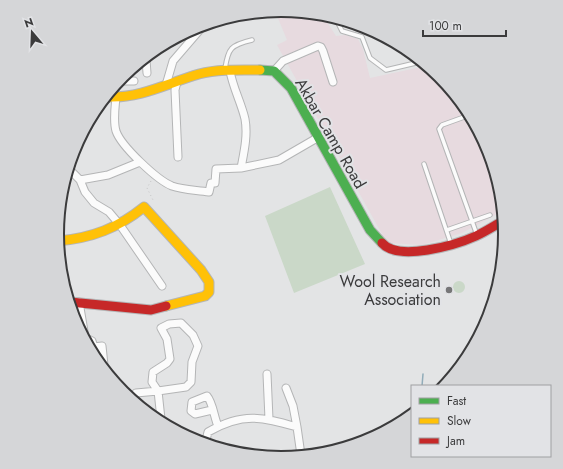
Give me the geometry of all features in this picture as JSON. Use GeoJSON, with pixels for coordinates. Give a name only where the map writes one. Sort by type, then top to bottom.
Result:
{"type":"FeatureCollection","features":[{"type":"Feature","properties":{"kind":"street"},"geometry":{"type":"LineString","coordinates":[[166,85],[173,61],[195,35]]}},
{"type":"Feature","properties":{"kind":"street"},"geometry":{"type":"LineString","coordinates":[[274,71],[283,61],[318,46],[323,50],[333,82]]}},
{"type":"Feature","properties":{"kind":"street"},"geometry":{"type":"LineString","coordinates":[[146,64],[147,73]]}},
{"type":"Feature","properties":{"kind":"street"},"geometry":{"type":"LineString","coordinates":[[227,71],[245,119],[246,140],[241,168]]}},
{"type":"Feature","properties":{"kind":"street","name":"Akbar Camp Road"},"geometry":{"type":"LineString","coordinates":[[113,97],[130,96],[202,74],[227,71],[274,71],[291,88],[317,138],[370,230],[385,247],[404,252],[427,250],[451,245],[477,236],[499,223]]}},
{"type":"Feature","properties":{"kind":"street"},"geometry":{"type":"LineString","coordinates":[[128,81],[134,81]]}},
{"type":"Feature","properties":{"kind":"street"},"geometry":{"type":"LineString","coordinates":[[177,82],[175,90],[178,157]]}},
{"type":"Feature","properties":{"kind":"street"},"geometry":{"type":"LineString","coordinates":[[112,98],[116,130],[125,147],[140,162],[174,187],[209,192],[211,183],[215,183],[216,169],[241,168],[279,160],[317,138]]}},
{"type":"Feature","properties":{"kind":"street"},"geometry":{"type":"LineString","coordinates":[[80,180],[108,175],[140,162]]}},
{"type":"Feature","properties":{"kind":"street"},"geometry":{"type":"LineString","coordinates":[[73,173],[80,180],[85,192],[94,203],[109,212],[120,225],[162,286]]}},
{"type":"Feature","properties":{"kind":"street"},"geometry":{"type":"LineString","coordinates":[[64,240],[93,237],[120,225],[144,207],[201,270],[209,282],[209,292],[198,298],[151,310],[75,302]]}},
{"type":"Feature","properties":{"kind":"street"},"geometry":{"type":"LineString","coordinates":[[136,393],[158,391],[186,387],[191,382],[192,362],[198,346],[192,335],[181,323],[169,324],[161,328],[167,339],[170,359],[167,363],[153,372],[152,382],[158,391],[161,415]]}},
{"type":"Feature","properties":{"kind":"street"},"geometry":{"type":"LineString","coordinates":[[96,347],[102,346],[103,358]]}},
{"type":"Feature","properties":{"kind":"street"},"geometry":{"type":"LineString","coordinates":[[267,374],[269,419]]}},
{"type":"Feature","properties":{"kind":"street"},"geometry":{"type":"LineString","coordinates":[[286,388],[293,406],[300,451]]}},
{"type":"Feature","properties":{"kind":"street"},"geometry":{"type":"LineString","coordinates":[[212,410],[218,426]]}},
{"type":"Feature","properties":{"kind":"street"},"geometry":{"type":"LineString","coordinates":[[206,438],[208,432],[218,426],[251,417],[269,419],[297,427]]}},
{"type":"Feature","properties":{"kind":"lane"},"geometry":{"type":"LineString","coordinates":[[339,24],[342,31],[362,37],[370,58],[386,70],[415,63]]}},
{"type":"Feature","properties":{"kind":"lane"},"geometry":{"type":"LineString","coordinates":[[227,71],[227,56],[232,47],[238,43],[252,40]]}},
{"type":"Feature","properties":{"kind":"lane"},"geometry":{"type":"LineString","coordinates":[[464,117],[442,125],[439,129],[477,236]]}},
{"type":"Feature","properties":{"kind":"lane"},"geometry":{"type":"LineString","coordinates":[[424,164],[451,245]]}},
{"type":"Feature","properties":{"kind":"lane"},"geometry":{"type":"LineString","coordinates":[[447,230],[490,215]]}},
{"type":"Feature","properties":{"kind":"path"},"geometry":{"type":"LineString","coordinates":[[153,200],[147,188],[151,180],[158,175]]}},
{"type":"Feature","properties":{"kind":"shaded area"},"geometry":{"type":"Polygon","coordinates":[[[277,17],[296,17],[327,22],[336,36],[345,35],[358,39],[363,49],[370,78],[420,67],[425,71],[454,102],[477,138],[492,178],[498,214],[462,233],[422,245],[387,243],[277,45],[287,40],[277,17]]]}},
{"type":"Feature","properties":{"kind":"green space"},"geometry":{"type":"Polygon","coordinates":[[[330,187],[365,264],[294,293],[265,216],[330,187]]]}},
{"type":"Feature","properties":{"kind":"green space"},"geometry":{"type":"Polygon","coordinates":[[[461,281],[464,282],[464,292],[457,293],[454,292],[453,285],[454,282],[461,281]]]}},
{"type":"Feature","properties":{"kind":"waterway"},"geometry":{"type":"LineString","coordinates":[[422,385],[423,374]]}},
{"type":"Feature","properties":{"kind":"traffic: fast"},"geometry":{"type":"LineString","coordinates":[[260,70],[274,71],[291,88],[370,230],[382,243]]}},
{"type":"Feature","properties":{"kind":"traffic: slow"},"geometry":{"type":"LineString","coordinates":[[113,97],[143,93],[207,72],[260,70]]}},
{"type":"Feature","properties":{"kind":"traffic: slow"},"geometry":{"type":"LineString","coordinates":[[64,240],[104,231],[124,221],[144,207],[201,270],[209,282],[209,292],[205,296],[166,306]]}},
{"type":"Feature","properties":{"kind":"traffic: jam"},"geometry":{"type":"LineString","coordinates":[[382,243],[390,249],[401,251],[414,252],[428,250],[467,240],[499,223]]}},
{"type":"Feature","properties":{"kind":"traffic: jam"},"geometry":{"type":"LineString","coordinates":[[75,303],[151,310],[166,306]]}},
{"type":"Feature","properties":{"kind":"place","name":"Wool Research Association"},"geometry":{"type":"Point","coordinates":[449,290]}}]}
